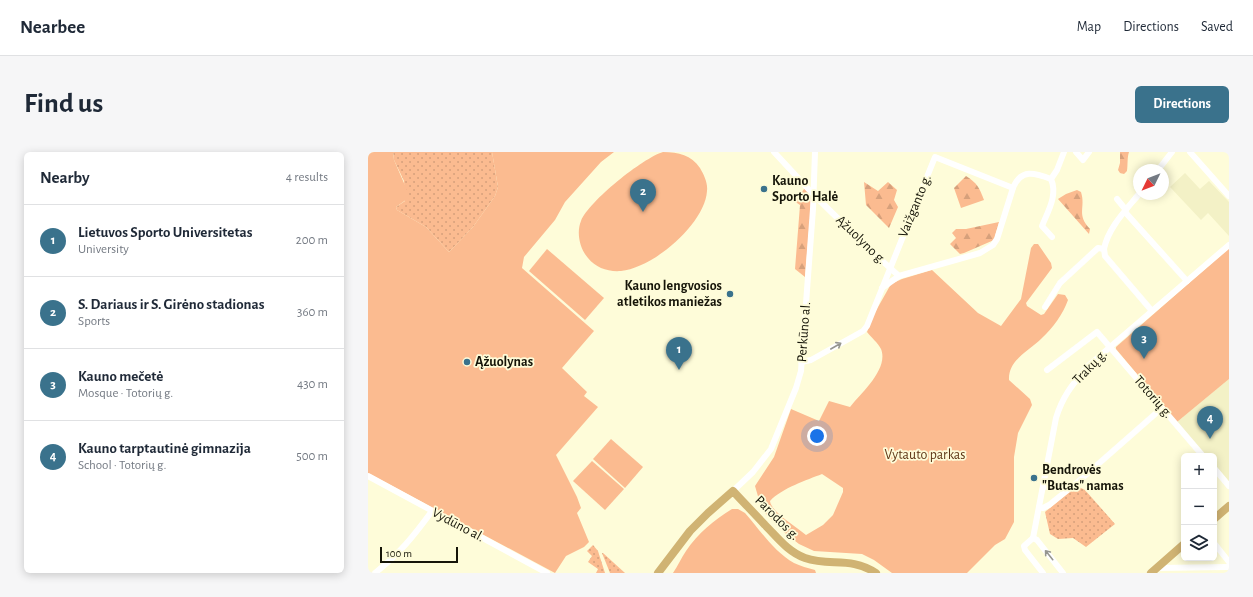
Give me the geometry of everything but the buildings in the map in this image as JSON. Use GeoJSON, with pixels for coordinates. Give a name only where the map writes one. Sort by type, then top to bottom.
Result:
{"type":"FeatureCollection","features":[{"type":"Feature","properties":{"kind":"main road"},"geometry":{"type":"LineString","coordinates":[[658,573],[690,531],[733,491]]}},
{"type":"Feature","properties":{"kind":"main road","name":"Parodos g."},"geometry":{"type":"LineString","coordinates":[[733,491],[785,546],[797,555],[814,561],[848,562],[869,568],[876,573]]}},
{"type":"Feature","properties":{"kind":"main road"},"geometry":{"type":"LineString","coordinates":[[1217,516],[1229,506]]}},
{"type":"Feature","properties":{"kind":"main road"},"geometry":{"type":"LineString","coordinates":[[1154,570],[1181,547]]}},
{"type":"Feature","properties":{"kind":"street","name":"Ąžuolyno g."},"geometry":{"type":"LineString","coordinates":[[774,152],[813,194],[899,276]]}},
{"type":"Feature","properties":{"kind":"street","name":"Perkūno al."},"geometry":{"type":"LineString","coordinates":[[733,491],[753,472],[771,449],[801,371],[815,152]]}},
{"type":"Feature","properties":{"kind":"street"},"geometry":{"type":"LineString","coordinates":[[1051,179],[1058,170],[1064,152]]}},
{"type":"Feature","properties":{"kind":"street"},"geometry":{"type":"LineString","coordinates":[[1076,152],[1083,160],[1089,152]]}},
{"type":"Feature","properties":{"kind":"street"},"geometry":{"type":"LineString","coordinates":[[1163,164],[1172,152]]}},
{"type":"Feature","properties":{"kind":"street"},"geometry":{"type":"LineString","coordinates":[[1190,152],[1229,196]]}},
{"type":"Feature","properties":{"kind":"street","name":"Vaižganto g."},"geometry":{"type":"LineString","coordinates":[[801,362],[811,360],[863,330],[867,326],[935,157],[1013,188]]}},
{"type":"Feature","properties":{"kind":"street"},"geometry":{"type":"LineString","coordinates":[[881,289],[899,276],[980,253],[993,245],[997,239],[1017,179],[1028,174],[1040,175],[1051,179]]}},
{"type":"Feature","properties":{"kind":"street"},"geometry":{"type":"LineString","coordinates":[[1051,179],[1054,188],[1053,197],[1042,226],[1052,237]]}},
{"type":"Feature","properties":{"kind":"street"},"geometry":{"type":"LineString","coordinates":[[1117,199],[1187,281]]}},
{"type":"Feature","properties":{"kind":"street"},"geometry":{"type":"LineString","coordinates":[[1134,200],[1111,231],[1105,242],[1105,256],[1152,311]]}},
{"type":"Feature","properties":{"kind":"street","name":"Trakų g."},"geometry":{"type":"LineString","coordinates":[[1043,573],[1025,550],[1024,546],[1033,538],[1056,418],[1061,403],[1068,390],[1088,366],[1229,245]]}},
{"type":"Feature","properties":{"kind":"street"},"geometry":{"type":"LineString","coordinates":[[1045,307],[1056,287],[1065,277],[1098,248],[1104,249]]}},
{"type":"Feature","properties":{"kind":"street","name":"Totorių g."},"geometry":{"type":"LineString","coordinates":[[1047,370],[1097,332],[1200,453]]}},
{"type":"Feature","properties":{"kind":"street"},"geometry":{"type":"LineString","coordinates":[[1039,507],[1043,508],[1049,505],[1162,408]]}},
{"type":"Feature","properties":{"kind":"street"},"geometry":{"type":"LineString","coordinates":[[1217,472],[1229,486]]}},
{"type":"Feature","properties":{"kind":"street","name":"Vydūno al."},"geometry":{"type":"LineString","coordinates":[[368,476],[547,573]]}},
{"type":"Feature","properties":{"kind":"street"},"geometry":{"type":"LineString","coordinates":[[1043,486],[1067,490]]}},
{"type":"Feature","properties":{"kind":"street"},"geometry":{"type":"LineString","coordinates":[[375,573],[400,552],[432,511]]}},
{"type":"Feature","properties":{"kind":"street"},"geometry":{"type":"LineString","coordinates":[[1033,538],[1037,540],[1064,573]]}},
{"type":"Feature","properties":{"kind":"street"},"geometry":{"type":"LineString","coordinates":[[1217,547],[1229,562]]}},
{"type":"Feature","properties":{"kind":"street"},"geometry":{"type":"LineString","coordinates":[[1154,570],[1229,567]]}},
{"type":"Feature","properties":{"kind":"shaded area"},"geometry":{"type":"Polygon","coordinates":[[[1185,173],[1200,189],[1209,181],[1229,202],[1229,236],[1208,213],[1201,220],[1170,187],[1185,173]]]}},
{"type":"Feature","properties":{"kind":"shaded area"},"geometry":{"type":"Polygon","coordinates":[[[1229,379],[1229,483],[1217,469],[1217,453],[1203,453],[1177,422],[1229,379]]]}},
{"type":"Feature","properties":{"kind":"green space","name":"Ąžuolynas"},"geometry":{"type":"Polygon","coordinates":[[[368,152],[393,152],[394,160],[410,197],[396,207],[397,210],[426,227],[449,252],[473,227],[495,196],[498,187],[492,152],[614,152],[601,162],[565,202],[555,220],[524,257],[522,268],[594,331],[562,368],[587,392],[584,396],[598,407],[556,455],[577,497],[581,508],[577,513],[589,542],[584,547],[566,556],[555,573],[368,473],[368,152]]]}},
{"type":"Feature","properties":{"kind":"green space"},"geometry":{"type":"Polygon","coordinates":[[[393,152],[492,152],[498,187],[495,196],[473,227],[449,252],[426,227],[397,210],[396,207],[405,201],[404,181],[394,160],[393,152]]]}},
{"type":"Feature","properties":{"kind":"green space"},"geometry":{"type":"Polygon","coordinates":[[[663,152],[689,157],[700,168],[706,182],[707,191],[704,204],[697,217],[675,242],[648,262],[634,268],[621,271],[611,271],[599,267],[588,258],[581,246],[579,231],[581,221],[594,203],[618,181],[643,162],[663,152]]]}},
{"type":"Feature","properties":{"kind":"green space"},"geometry":{"type":"Polygon","coordinates":[[[1120,152],[1129,152],[1127,171],[1124,174],[1120,173],[1118,170],[1120,163],[1120,152]]]}},
{"type":"Feature","properties":{"kind":"green space"},"geometry":{"type":"Polygon","coordinates":[[[966,176],[977,186],[984,200],[961,208],[954,188],[966,176]]]}},
{"type":"Feature","properties":{"kind":"green space"},"geometry":{"type":"Polygon","coordinates":[[[864,182],[878,191],[888,182],[897,190],[894,200],[898,207],[889,228],[866,205],[864,182]]]}},
{"type":"Feature","properties":{"kind":"green space"},"geometry":{"type":"Polygon","coordinates":[[[805,188],[812,195],[805,277],[795,269],[800,205],[794,201],[805,188]]]}},
{"type":"Feature","properties":{"kind":"green space"},"geometry":{"type":"Polygon","coordinates":[[[1077,190],[1081,192],[1083,202],[1082,215],[1090,229],[1089,234],[1058,199],[1077,190]]]}},
{"type":"Feature","properties":{"kind":"green space"},"geometry":{"type":"Polygon","coordinates":[[[999,222],[994,240],[960,254],[950,244],[956,238],[952,233],[956,229],[966,229],[999,222]]]}},
{"type":"Feature","properties":{"kind":"green space","name":"Vytauto parkas"},"geometry":{"type":"Polygon","coordinates":[[[1034,244],[1038,244],[1051,263],[1052,268],[1026,303],[1027,306],[1041,315],[1044,314],[1058,294],[1065,295],[1068,300],[1054,325],[1042,338],[1020,356],[1012,367],[1010,373],[1009,380],[1030,399],[1032,405],[1018,433],[1014,457],[1014,522],[1005,539],[995,545],[967,573],[892,573],[874,560],[862,554],[814,551],[799,544],[786,534],[762,510],[755,486],[774,457],[791,409],[819,421],[829,401],[850,407],[873,380],[881,365],[881,349],[867,332],[873,316],[891,284],[932,270],[978,313],[1001,326],[1021,299],[1031,248],[1034,244]],[[822,474],[788,488],[770,501],[771,505],[779,514],[806,535],[823,525],[833,515],[843,492],[843,488],[822,474]]]}},
{"type":"Feature","properties":{"kind":"green space"},"geometry":{"type":"Polygon","coordinates":[[[1229,248],[1229,379],[1177,422],[1116,349],[1116,347],[1229,248]]]}},
{"type":"Feature","properties":{"kind":"green space"},"geometry":{"type":"Polygon","coordinates":[[[547,249],[604,298],[585,320],[529,271],[547,249]]]}},
{"type":"Feature","properties":{"kind":"green space"},"geometry":{"type":"Polygon","coordinates":[[[611,439],[643,467],[625,488],[593,459],[611,439]]]}},
{"type":"Feature","properties":{"kind":"green space"},"geometry":{"type":"Polygon","coordinates":[[[592,461],[624,489],[605,510],[573,481],[592,461]]]}},
{"type":"Feature","properties":{"kind":"green space"},"geometry":{"type":"Polygon","coordinates":[[[1077,486],[1085,490],[1115,524],[1086,547],[1073,538],[1058,539],[1050,534],[1045,512],[1077,486]]]}},
{"type":"Feature","properties":{"kind":"green space"},"geometry":{"type":"Polygon","coordinates":[[[732,509],[738,509],[745,513],[780,553],[796,564],[815,570],[816,573],[673,573],[684,554],[696,538],[713,522],[732,509]]]}},
{"type":"Feature","properties":{"kind":"green space"},"geometry":{"type":"Polygon","coordinates":[[[593,545],[598,551],[605,573],[596,573],[598,569],[588,562],[592,556],[587,551],[593,545]]]}},
{"type":"Feature","properties":{"kind":"green space"},"geometry":{"type":"Polygon","coordinates":[[[603,553],[625,573],[610,573],[603,553]]]}},
{"type":"Feature","properties":{"kind":"place","name":"Kauno Sporto Halė"},"geometry":{"type":"Point","coordinates":[764,189]}},
{"type":"Feature","properties":{"kind":"place","name":"S. Dariaus ir S. Girėno stadionas"},"geometry":{"type":"Point","coordinates":[643,212]}},
{"type":"Feature","properties":{"kind":"place","name":"Kauno lengvosios atletikos maniežas"},"geometry":{"type":"Point","coordinates":[730,294]}},
{"type":"Feature","properties":{"kind":"place","name":"Kauno mečetė"},"geometry":{"type":"Point","coordinates":[1144,359]}},
{"type":"Feature","properties":{"kind":"place","name":"Ąžuolynas"},"geometry":{"type":"Point","coordinates":[467,362]}},
{"type":"Feature","properties":{"kind":"place","name":"Lietuvos Sporto Universitetas"},"geometry":{"type":"Point","coordinates":[679,370]}},
{"type":"Feature","properties":{"kind":"place","name":"Kauno tarptautinė gimnazija"},"geometry":{"type":"Point","coordinates":[1210,439]}},
{"type":"Feature","properties":{"kind":"place","name":"Bendrovės \"Butas\" namas"},"geometry":{"type":"Point","coordinates":[1034,478]}}]}
